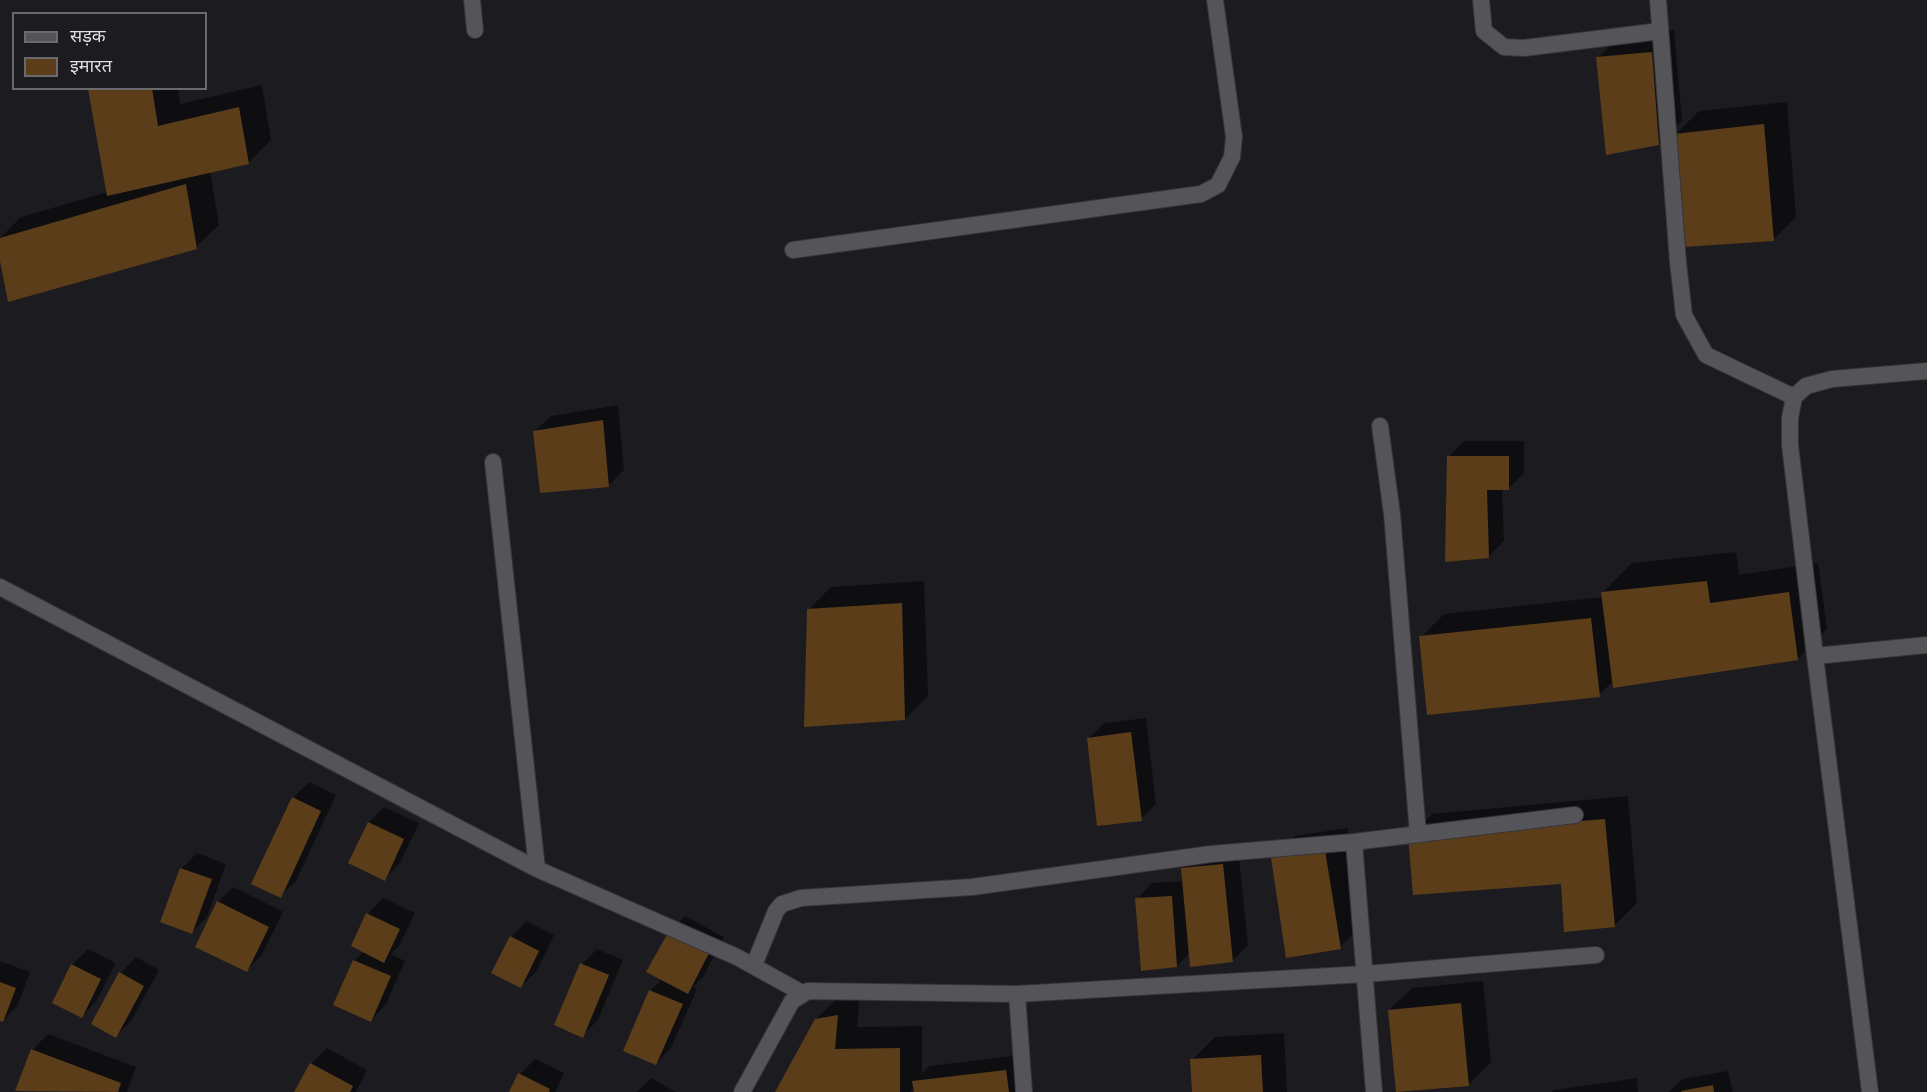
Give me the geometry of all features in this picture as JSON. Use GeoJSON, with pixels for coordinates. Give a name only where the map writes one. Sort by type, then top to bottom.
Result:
{"type":"FeatureCollection","features":[{"type":"Feature","properties":{"kind":"street"},"geometry":{"type":"LineString","coordinates":[[472,0],[475,30]]}},
{"type":"Feature","properties":{"kind":"street"},"geometry":{"type":"LineString","coordinates":[[793,250],[1201,194],[1218,185],[1232,157],[1234,137],[1215,0]]}},
{"type":"Feature","properties":{"kind":"street"},"geometry":{"type":"LineString","coordinates":[[1481,0],[1484,31],[1504,47],[1524,48],[1660,31]]}},
{"type":"Feature","properties":{"kind":"street"},"geometry":{"type":"LineString","coordinates":[[1658,0],[1684,315],[1706,355],[1794,396]]}},
{"type":"Feature","properties":{"kind":"street"},"geometry":{"type":"LineString","coordinates":[[1870,1092],[1815,656],[1790,445],[1790,418],[1794,396],[1806,386],[1832,379],[1927,371]]}},
{"type":"Feature","properties":{"kind":"street"},"geometry":{"type":"LineString","coordinates":[[1380,426],[1392,514],[1418,834]]}},
{"type":"Feature","properties":{"kind":"street"},"geometry":{"type":"LineString","coordinates":[[493,462],[537,869]]}},
{"type":"Feature","properties":{"kind":"street"},"geometry":{"type":"LineString","coordinates":[[0,587],[537,869],[754,965],[802,993],[1017,994],[1365,974],[1596,956]]}},
{"type":"Feature","properties":{"kind":"street"},"geometry":{"type":"LineString","coordinates":[[1815,656],[1927,645]]}},
{"type":"Feature","properties":{"kind":"street"},"geometry":{"type":"LineString","coordinates":[[754,965],[776,911],[790,900],[972,887],[1211,854],[1354,842],[1575,815]]}},
{"type":"Feature","properties":{"kind":"street"},"geometry":{"type":"LineString","coordinates":[[1354,842],[1374,1092]]}},
{"type":"Feature","properties":{"kind":"street"},"geometry":{"type":"LineString","coordinates":[[742,1092],[792,1001],[802,993]]}},
{"type":"Feature","properties":{"kind":"street"},"geometry":{"type":"LineString","coordinates":[[1017,994],[1024,1092]]}},
{"type":"Feature","properties":{"kind":"building"},"geometry":{"type":"Polygon","coordinates":[[[1652,52],[1659,145],[1606,155],[1596,57],[1652,52]]]}},
{"type":"Feature","properties":{"kind":"building"},"geometry":{"type":"Polygon","coordinates":[[[88,90],[152,90],[158,126],[239,107],[249,164],[107,196],[88,90]]]}},
{"type":"Feature","properties":{"kind":"building"},"geometry":{"type":"Polygon","coordinates":[[[1764,124],[1774,241],[1684,247],[1674,134],[1764,124]]]}},
{"type":"Feature","properties":{"kind":"building"},"geometry":{"type":"Polygon","coordinates":[[[186,184],[197,249],[8,302],[0,261],[0,238],[186,184]]]}},
{"type":"Feature","properties":{"kind":"building"},"geometry":{"type":"Polygon","coordinates":[[[603,420],[609,487],[540,493],[533,431],[603,420]]]}},
{"type":"Feature","properties":{"kind":"building"},"geometry":{"type":"Polygon","coordinates":[[[1447,456],[1509,456],[1509,490],[1487,490],[1489,558],[1445,562],[1447,456]]]}},
{"type":"Feature","properties":{"kind":"building"},"geometry":{"type":"Polygon","coordinates":[[[1707,581],[1710,603],[1789,592],[1798,660],[1613,688],[1601,592],[1707,581]]]}},
{"type":"Feature","properties":{"kind":"building"},"geometry":{"type":"Polygon","coordinates":[[[902,603],[905,720],[804,727],[807,609],[902,603]]]}},
{"type":"Feature","properties":{"kind":"building"},"geometry":{"type":"Polygon","coordinates":[[[1591,618],[1600,697],[1427,715],[1419,636],[1591,618]]]}},
{"type":"Feature","properties":{"kind":"building"},"geometry":{"type":"Polygon","coordinates":[[[1131,732],[1142,821],[1097,826],[1087,738],[1131,732]]]}},
{"type":"Feature","properties":{"kind":"building"},"geometry":{"type":"Polygon","coordinates":[[[292,797],[321,811],[281,898],[251,884],[292,797]]]}},
{"type":"Feature","properties":{"kind":"building"},"geometry":{"type":"Polygon","coordinates":[[[1605,819],[1615,927],[1564,932],[1561,884],[1413,895],[1408,836],[1605,819]]]}},
{"type":"Feature","properties":{"kind":"building"},"geometry":{"type":"Polygon","coordinates":[[[368,822],[404,839],[385,881],[348,863],[368,822]]]}},
{"type":"Feature","properties":{"kind":"building"},"geometry":{"type":"Polygon","coordinates":[[[1325,850],[1341,949],[1286,958],[1271,858],[1325,850]]]}},
{"type":"Feature","properties":{"kind":"building"},"geometry":{"type":"Polygon","coordinates":[[[1223,864],[1233,962],[1190,967],[1181,868],[1223,864]]]}},
{"type":"Feature","properties":{"kind":"building"},"geometry":{"type":"Polygon","coordinates":[[[180,868],[212,879],[192,934],[160,922],[180,868]]]}},
{"type":"Feature","properties":{"kind":"building"},"geometry":{"type":"Polygon","coordinates":[[[1172,896],[1177,967],[1141,971],[1135,898],[1172,896]]]}},
{"type":"Feature","properties":{"kind":"building"},"geometry":{"type":"Polygon","coordinates":[[[217,901],[269,927],[247,972],[195,947],[217,901]]]}},
{"type":"Feature","properties":{"kind":"building"},"geometry":{"type":"Polygon","coordinates":[[[366,913],[400,929],[384,963],[351,946],[366,913]]]}},
{"type":"Feature","properties":{"kind":"building"},"geometry":{"type":"Polygon","coordinates":[[[669,931],[709,953],[688,994],[646,972],[669,931]]]}},
{"type":"Feature","properties":{"kind":"building"},"geometry":{"type":"Polygon","coordinates":[[[510,936],[539,951],[521,988],[491,973],[510,936]]]}},
{"type":"Feature","properties":{"kind":"building"},"geometry":{"type":"Polygon","coordinates":[[[353,960],[391,976],[371,1022],[333,1005],[353,960]]]}},
{"type":"Feature","properties":{"kind":"building"},"geometry":{"type":"Polygon","coordinates":[[[580,963],[609,975],[583,1038],[554,1025],[580,963]]]}},
{"type":"Feature","properties":{"kind":"building"},"geometry":{"type":"Polygon","coordinates":[[[71,964],[101,979],[82,1018],[52,1003],[71,964]]]}},
{"type":"Feature","properties":{"kind":"building"},"geometry":{"type":"Polygon","coordinates":[[[119,972],[144,986],[116,1038],[91,1024],[119,972]]]}},
{"type":"Feature","properties":{"kind":"building"},"geometry":{"type":"Polygon","coordinates":[[[0,982],[16,988],[3,1022],[0,1021],[0,982]]]}},
{"type":"Feature","properties":{"kind":"building"},"geometry":{"type":"Polygon","coordinates":[[[649,990],[683,1004],[656,1065],[623,1051],[649,990]]]}},
{"type":"Feature","properties":{"kind":"building"},"geometry":{"type":"Polygon","coordinates":[[[1461,1003],[1469,1086],[1396,1092],[1388,1010],[1461,1003]]]}},
{"type":"Feature","properties":{"kind":"building"},"geometry":{"type":"Polygon","coordinates":[[[838,1015],[835,1049],[900,1048],[900,1092],[775,1092],[815,1019],[838,1015]]]}},
{"type":"Feature","properties":{"kind":"building"},"geometry":{"type":"Polygon","coordinates":[[[31,1049],[121,1083],[118,1092],[15,1091],[31,1049]]]}},
{"type":"Feature","properties":{"kind":"building"},"geometry":{"type":"Polygon","coordinates":[[[1261,1055],[1263,1092],[1192,1092],[1190,1059],[1261,1055]]]}},
{"type":"Feature","properties":{"kind":"building"},"geometry":{"type":"Polygon","coordinates":[[[310,1063],[353,1086],[350,1092],[294,1092],[310,1063]]]}},
{"type":"Feature","properties":{"kind":"building"},"geometry":{"type":"Polygon","coordinates":[[[1006,1070],[1009,1092],[914,1092],[912,1081],[1006,1070]]]}},
{"type":"Feature","properties":{"kind":"building"},"geometry":{"type":"Polygon","coordinates":[[[518,1073],[550,1089],[549,1092],[509,1092],[518,1073]]]}},
{"type":"Feature","properties":{"kind":"building"},"geometry":{"type":"Polygon","coordinates":[[[1713,1085],[1714,1092],[1681,1091],[1713,1085]]]}}]}
